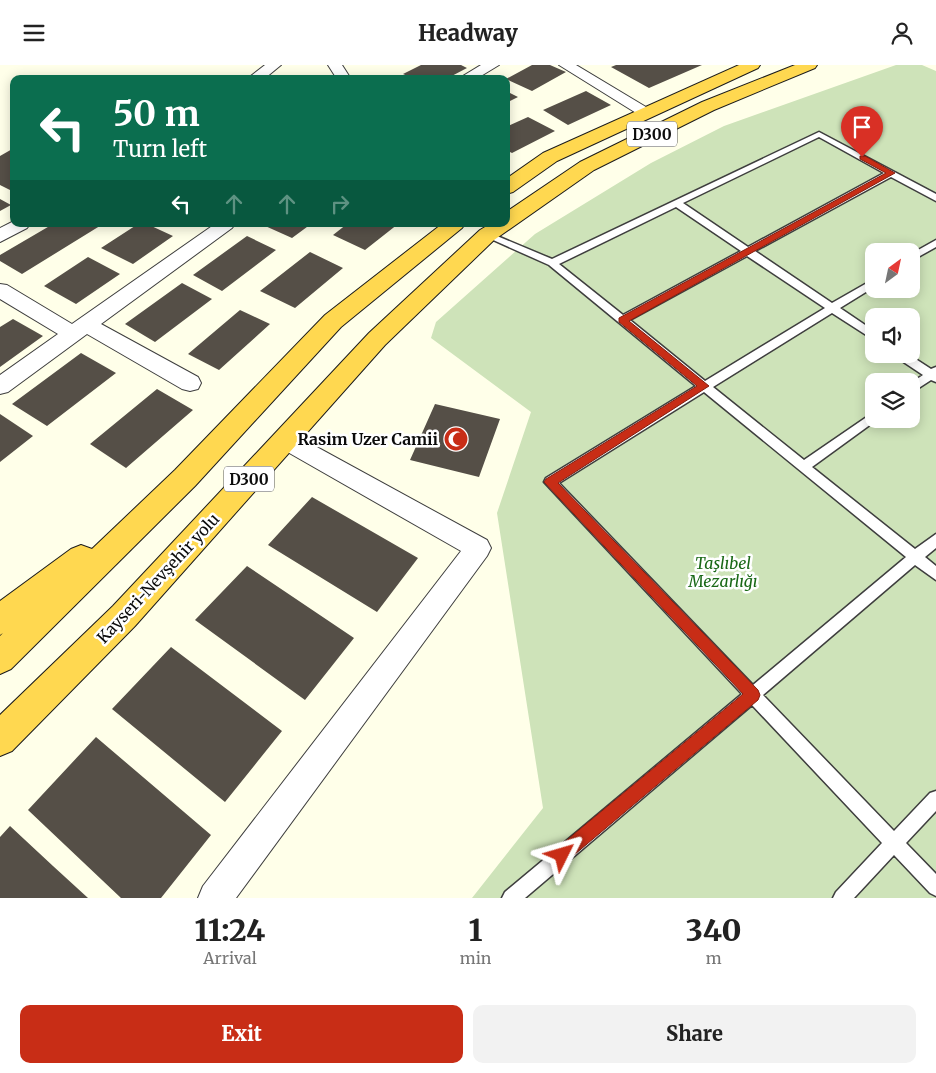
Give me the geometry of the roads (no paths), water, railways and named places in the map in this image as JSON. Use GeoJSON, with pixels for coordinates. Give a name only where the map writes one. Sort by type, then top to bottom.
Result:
{"type":"FeatureCollection","features":[{"type":"Feature","properties":{"kind":"highway","name":"D300"},"geometry":{"type":"LineString","coordinates":[[510,185],[550,157],[752,65]]}},
{"type":"Feature","properties":{"kind":"highway","name":"Kayseri-Nevşehir yolu"},"geometry":{"type":"LineString","coordinates":[[510,219],[588,166],[708,106],[808,65]]}},
{"type":"Feature","properties":{"kind":"highway","name":"D300"},"geometry":{"type":"LineString","coordinates":[[0,658],[185,478],[333,321],[447,227]]}},
{"type":"Feature","properties":{"kind":"highway","name":"Kayseri-Nevşehir yolu"},"geometry":{"type":"LineString","coordinates":[[0,739],[124,616],[377,339],[499,227]]}},
{"type":"Feature","properties":{"kind":"highway"},"geometry":{"type":"LineString","coordinates":[[0,621],[185,478]]}},
{"type":"Feature","properties":{"kind":"street"},"geometry":{"type":"LineString","coordinates":[[260,75],[274,65]]}},
{"type":"Feature","properties":{"kind":"street"},"geometry":{"type":"LineString","coordinates":[[473,75],[492,65]]}},
{"type":"Feature","properties":{"kind":"street"},"geometry":{"type":"LineString","coordinates":[[566,65],[646,113]]}},
{"type":"Feature","properties":{"kind":"street"},"geometry":{"type":"LineString","coordinates":[[0,236],[16,227]]}},
{"type":"Feature","properties":{"kind":"street"},"geometry":{"type":"LineString","coordinates":[[0,386],[222,227]]}},
{"type":"Feature","properties":{"kind":"street"},"geometry":{"type":"LineString","coordinates":[[0,290],[190,383]]}},
{"type":"Feature","properties":{"kind":"street"},"geometry":{"type":"LineString","coordinates":[[215,898],[478,548],[284,440]]}},
{"type":"Feature","properties":{"kind":"lane"},"geometry":{"type":"LineString","coordinates":[[552,263],[819,133],[936,198]]}},
{"type":"Feature","properties":{"kind":"lane"},"geometry":{"type":"LineString","coordinates":[[622,320],[892,173]]}},
{"type":"Feature","properties":{"kind":"lane"},"geometry":{"type":"LineString","coordinates":[[676,203],[865,330]]}},
{"type":"Feature","properties":{"kind":"lane"},"geometry":{"type":"LineString","coordinates":[[499,227],[552,263],[936,574]]}},
{"type":"Feature","properties":{"kind":"lane"},"geometry":{"type":"LineString","coordinates":[[920,253],[936,243]]}},
{"type":"Feature","properties":{"kind":"lane"},"geometry":{"type":"LineString","coordinates":[[865,287],[550,482],[936,887]]}},
{"type":"Feature","properties":{"kind":"lane"},"geometry":{"type":"LineString","coordinates":[[915,363],[934,374],[920,383]]}},
{"type":"Feature","properties":{"kind":"lane"},"geometry":{"type":"LineString","coordinates":[[803,467],[865,422]]}},
{"type":"Feature","properties":{"kind":"lane"},"geometry":{"type":"LineString","coordinates":[[511,898],[936,541]]}},
{"type":"Feature","properties":{"kind":"lane"},"geometry":{"type":"LineString","coordinates":[[842,898],[936,799]]}},
{"type":"Feature","properties":{"kind":"place","name":"Rasim Uzer Camii"},"geometry":{"type":"Point","coordinates":[456,439]}},
{"type":"Feature","properties":{"kind":"park label","name":"Taşlıbel Mezarlığı"},"geometry":{"type":"Point","coordinates":[723,572]}}]}
